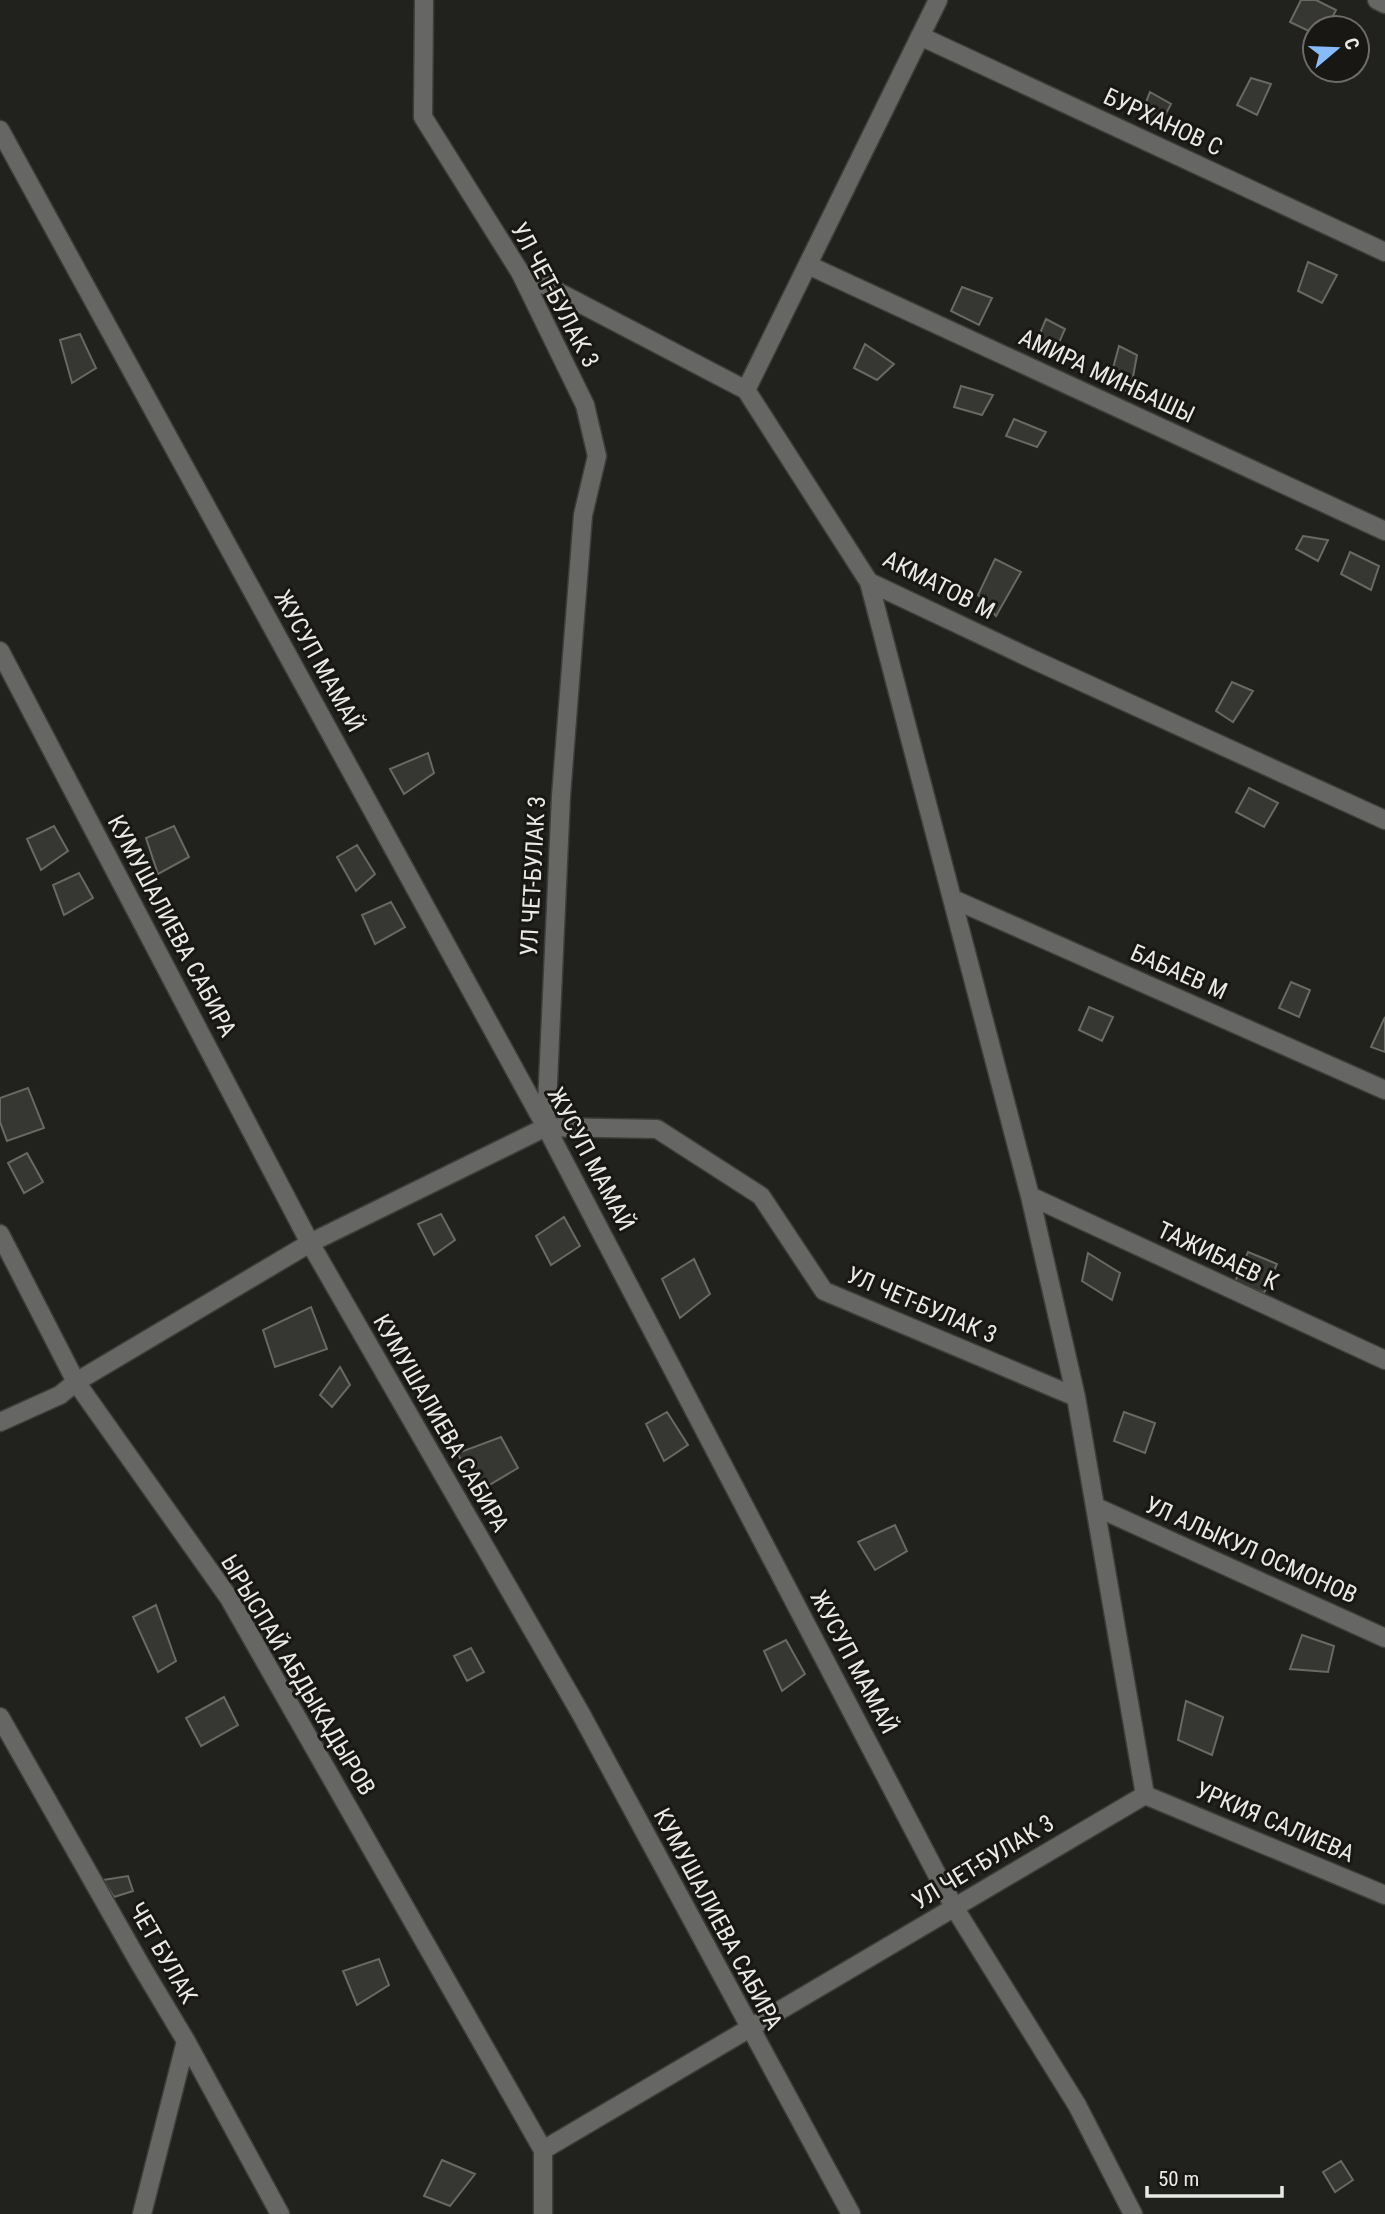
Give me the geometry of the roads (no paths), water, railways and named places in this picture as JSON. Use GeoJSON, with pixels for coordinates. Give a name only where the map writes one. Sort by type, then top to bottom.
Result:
{"type":"FeatureCollection","features":[{"type":"Feature","properties":{"kind":"street","name":"УЛ ЧЕТ-БУЛАК 3"},"geometry":{"type":"LineString","coordinates":[[424,0],[423,117],[520,272],[584,405],[597,456],[583,515],[561,796],[546,1126],[657,1129],[761,1196],[824,1291],[1076,1397]]}},
{"type":"Feature","properties":{"kind":"street"},"geometry":{"type":"LineString","coordinates":[[746,390],[937,0]]}},
{"type":"Feature","properties":{"kind":"street"},"geometry":{"type":"LineString","coordinates":[[1377,0],[1385,4]]}},
{"type":"Feature","properties":{"kind":"street","name":"БУРХАНОВ С"},"geometry":{"type":"LineString","coordinates":[[920,36],[1385,252]]}},
{"type":"Feature","properties":{"kind":"street","name":"ЖУСУП МАМАЙ"},"geometry":{"type":"LineString","coordinates":[[0,130],[546,1126],[954,1907],[1077,2105],[1133,2214]]}},
{"type":"Feature","properties":{"kind":"street","name":"АМИРА МИНБАШЫ"},"geometry":{"type":"LineString","coordinates":[[808,265],[1385,531]]}},
{"type":"Feature","properties":{"kind":"street","name":"АКМАТОВ М"},"geometry":{"type":"LineString","coordinates":[[520,272],[746,390],[869,582],[1385,820]]}},
{"type":"Feature","properties":{"kind":"street"},"geometry":{"type":"LineString","coordinates":[[869,582],[1030,1196],[1076,1397],[1145,1795]]}},
{"type":"Feature","properties":{"kind":"street","name":"КУМУШАЛИЕВА САБИРА"},"geometry":{"type":"LineString","coordinates":[[0,651],[310,1243],[580,1714],[851,2214]]}},
{"type":"Feature","properties":{"kind":"street","name":"БАБАЕВ М"},"geometry":{"type":"LineString","coordinates":[[953,899],[1385,1090]]}},
{"type":"Feature","properties":{"kind":"street"},"geometry":{"type":"LineString","coordinates":[[0,1422],[60,1395],[76,1382],[310,1243],[546,1126]]}},
{"type":"Feature","properties":{"kind":"street","name":"ТАЖИБАЕВ К"},"geometry":{"type":"LineString","coordinates":[[1030,1196],[1385,1360]]}},
{"type":"Feature","properties":{"kind":"street","name":"ЫРЫСПАЙ АБДЫКАДЫРОВ"},"geometry":{"type":"LineString","coordinates":[[0,1234],[76,1382],[229,1598],[543,2150]]}},
{"type":"Feature","properties":{"kind":"street","name":"УЛ АЛЫКУЛ ОСМОНОВ"},"geometry":{"type":"LineString","coordinates":[[1096,1507],[1385,1638]]}},
{"type":"Feature","properties":{"kind":"street","name":"ЧЕТ БУЛАК"},"geometry":{"type":"LineString","coordinates":[[0,1717],[186,2041],[280,2214]]}},
{"type":"Feature","properties":{"kind":"street","name":"УЛ ЧЕТ-БУЛАК 3"},"geometry":{"type":"LineString","coordinates":[[543,2150],[1145,1795]]}},
{"type":"Feature","properties":{"kind":"street","name":"УРКИЯ САЛИЕВА"},"geometry":{"type":"LineString","coordinates":[[1145,1795],[1385,1895]]}},
{"type":"Feature","properties":{"kind":"street"},"geometry":{"type":"LineString","coordinates":[[142,2214],[186,2041]]}},
{"type":"Feature","properties":{"kind":"street"},"geometry":{"type":"LineString","coordinates":[[543,2150],[543,2214]]}}]}
